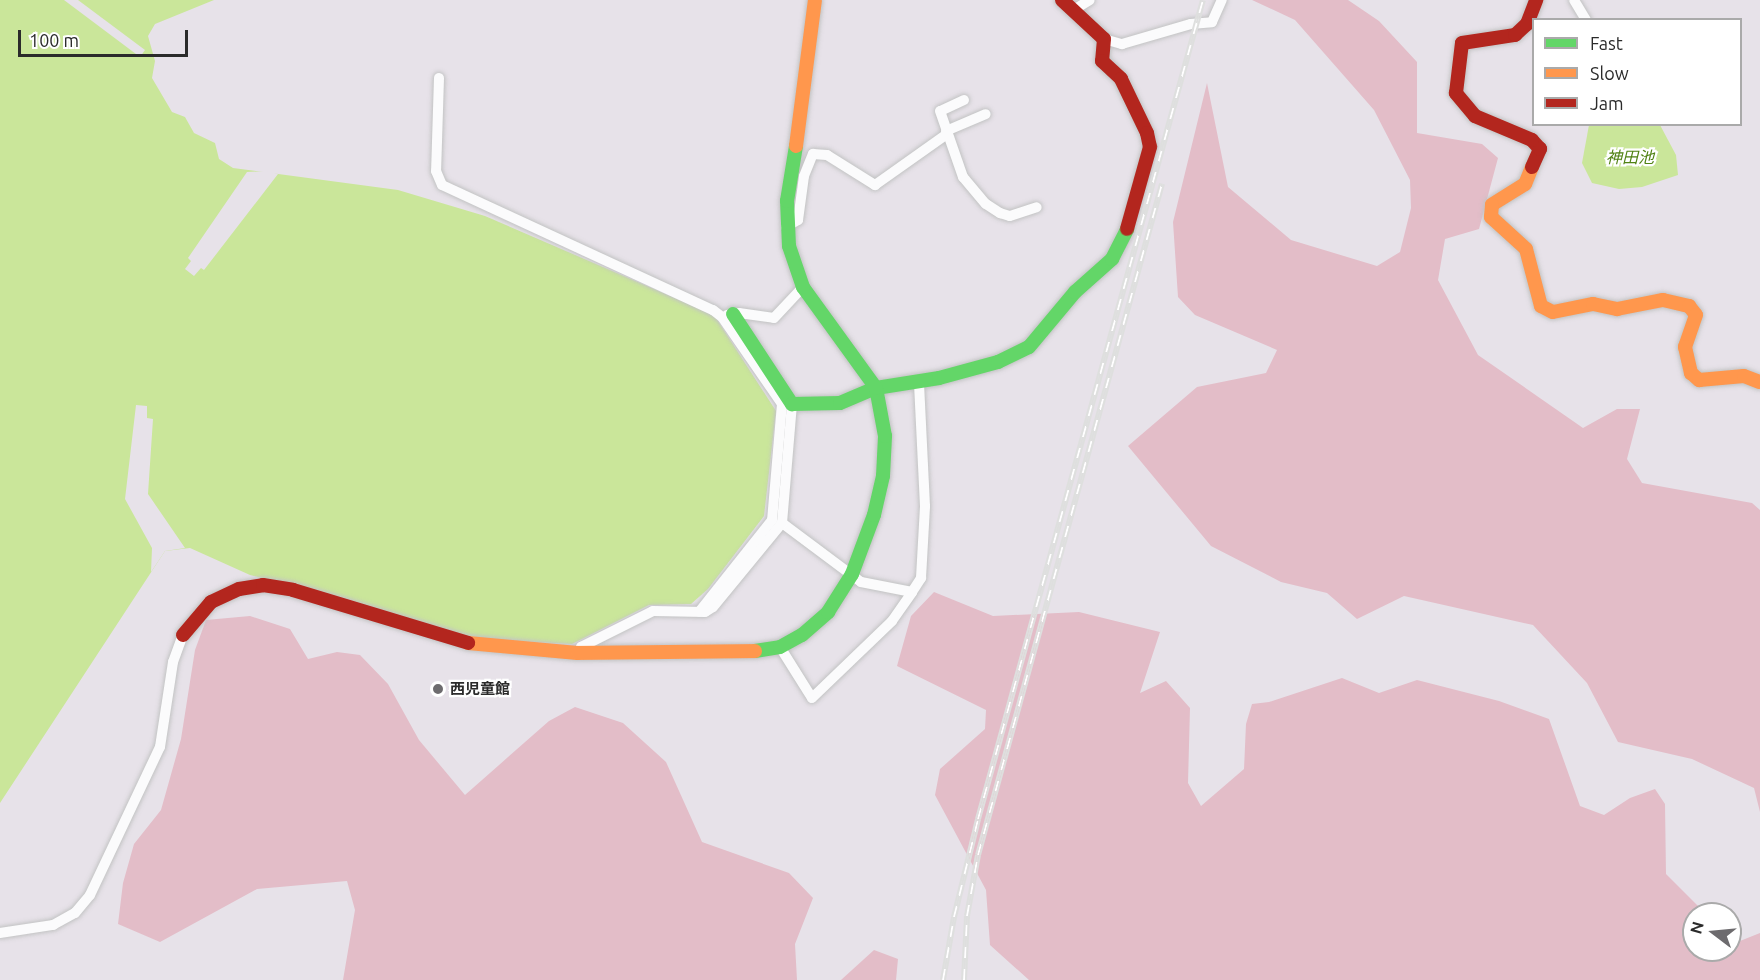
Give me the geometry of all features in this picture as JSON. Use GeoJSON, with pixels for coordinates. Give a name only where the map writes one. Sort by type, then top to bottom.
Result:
{"type":"FeatureCollection","features":[{"type":"Feature","properties":{"kind":"street"},"geometry":{"type":"LineString","coordinates":[[0,933],[53,926],[75,913],[90,895],[160,747],[173,662],[183,635],[211,602],[239,589],[263,585],[293,590],[458,642],[578,653],[748,652],[780,647],[802,635],[828,612],[852,574],[883,476],[885,436],[876,387],[803,287],[786,227],[814,0]]}},
{"type":"Feature","properties":{"kind":"street"},"geometry":{"type":"LineString","coordinates":[[1062,0],[1075,9],[1104,39],[1122,44],[1191,24],[1212,22],[1222,0]]}},
{"type":"Feature","properties":{"kind":"street"},"geometry":{"type":"LineString","coordinates":[[1075,9],[1090,0]]}},
{"type":"Feature","properties":{"kind":"street"},"geometry":{"type":"LineString","coordinates":[[1536,0],[1527,24],[1515,35],[1462,43],[1456,93],[1475,116],[1532,140],[1540,149],[1525,184],[1492,205],[1491,217],[1526,249],[1541,306],[1553,312],[1593,304],[1617,309],[1663,300],[1689,306],[1696,315],[1686,346],[1691,373],[1699,380],[1720,381],[1744,376],[1760,382]]}},
{"type":"Feature","properties":{"kind":"street"},"geometry":{"type":"LineString","coordinates":[[1574,0],[1585,18]]}},
{"type":"Feature","properties":{"kind":"street"},"geometry":{"type":"LineString","coordinates":[[792,404],[840,403],[876,387],[919,382],[1019,355],[1075,292],[1112,259],[1125,238],[1150,147],[1147,133],[1121,79],[1102,61],[1104,39]]}},
{"type":"Feature","properties":{"kind":"street"},"geometry":{"type":"LineString","coordinates":[[439,78],[436,171],[442,185],[728,315],[774,318],[803,287]]}},
{"type":"Feature","properties":{"kind":"street"},"geometry":{"type":"LineString","coordinates":[[964,100],[940,109],[959,170],[986,204],[1010,216],[1038,207]]}},
{"type":"Feature","properties":{"kind":"street"},"geometry":{"type":"LineString","coordinates":[[786,227],[798,220],[804,176],[813,154],[827,156],[875,185],[947,133],[986,114]]}},
{"type":"Feature","properties":{"kind":"street"},"geometry":{"type":"LineString","coordinates":[[578,653],[581,647],[653,611],[699,612],[713,607],[782,523],[792,404],[728,315]]}},
{"type":"Feature","properties":{"kind":"street"},"geometry":{"type":"LineString","coordinates":[[699,612],[772,520],[782,404],[728,315]]}},
{"type":"Feature","properties":{"kind":"street"},"geometry":{"type":"LineString","coordinates":[[780,647],[812,698],[892,621],[921,578],[925,506],[919,382]]}},
{"type":"Feature","properties":{"kind":"street"},"geometry":{"type":"LineString","coordinates":[[782,523],[861,582],[912,592]]}},
{"type":"Feature","properties":{"kind":"shaded area"},"geometry":{"type":"Polygon","coordinates":[[[1252,0],[1348,0],[1379,21],[1417,62],[1417,133],[1482,144],[1498,158],[1479,229],[1445,239],[1438,280],[1478,355],[1583,428],[1617,409],[1640,409],[1627,459],[1642,483],[1752,503],[1760,510],[1760,812],[1754,788],[1692,759],[1618,742],[1587,683],[1533,625],[1404,596],[1357,619],[1327,593],[1281,582],[1211,546],[1128,446],[1197,387],[1266,373],[1277,350],[1195,315],[1178,297],[1173,222],[1207,83],[1228,187],[1291,240],[1377,266],[1400,252],[1411,208],[1410,180],[1374,110],[1295,20],[1252,0]]]}},
{"type":"Feature","properties":{"kind":"shaded area"},"geometry":{"type":"Polygon","coordinates":[[[934,592],[993,616],[1079,612],[1160,632],[1140,693],[1166,681],[1190,708],[1188,783],[1201,806],[1244,769],[1246,724],[1252,704],[1269,702],[1342,678],[1379,693],[1417,680],[1499,701],[1549,719],[1580,806],[1604,815],[1630,798],[1655,789],[1665,804],[1666,874],[1694,902],[1682,902],[1682,962],[1742,962],[1742,940],[1760,933],[1760,980],[1029,980],[990,945],[986,890],[935,795],[940,769],[985,729],[986,710],[897,666],[911,616],[934,592]]]}},
{"type":"Feature","properties":{"kind":"shaded area"},"geometry":{"type":"Polygon","coordinates":[[[250,616],[290,629],[308,659],[337,652],[360,655],[388,684],[419,740],[465,795],[549,721],[575,707],[623,723],[666,762],[702,842],[789,873],[813,898],[795,944],[797,980],[343,980],[355,910],[347,881],[257,889],[160,942],[118,924],[123,883],[134,844],[161,810],[181,739],[195,650],[206,620],[250,616]]]}},
{"type":"Feature","properties":{"kind":"shaded area"},"geometry":{"type":"Polygon","coordinates":[[[874,950],[898,959],[896,980],[841,980],[874,950]]]}},
{"type":"Feature","properties":{"kind":"water"},"geometry":{"type":"Polygon","coordinates":[[[0,0],[214,0],[155,24],[148,36],[155,61],[152,78],[172,112],[185,117],[194,133],[215,143],[219,159],[233,168],[398,190],[485,216],[714,315],[776,411],[764,516],[708,589],[691,604],[649,605],[572,644],[478,639],[441,631],[345,598],[250,575],[190,548],[165,551],[0,803],[0,0]]]}},
{"type":"Feature","properties":{"kind":"water","name":"神田池"},"geometry":{"type":"Polygon","coordinates":[[[1589,126],[1661,126],[1676,155],[1678,175],[1642,187],[1619,189],[1592,183],[1582,163],[1589,126]]]}},
{"type":"Feature","properties":{"kind":"pier"},"geometry":{"type":"Polygon","coordinates":[[[64,0],[78,0],[145,50],[140,57],[64,0]]]}},
{"type":"Feature","properties":{"kind":"pier"},"geometry":{"type":"Polygon","coordinates":[[[267,171],[278,174],[204,270],[201,268],[194,276],[185,269],[191,261],[188,258],[247,172],[267,171]]]}},
{"type":"Feature","properties":{"kind":"pier"},"geometry":{"type":"Polygon","coordinates":[[[136,405],[147,406],[147,418],[153,419],[148,494],[185,548],[165,551],[151,572],[152,548],[125,499],[136,405]]]}},
{"type":"Feature","properties":{"kind":"railway"},"geometry":{"type":"LineString","coordinates":[[943,980],[954,917],[978,819],[1203,0]]}},
{"type":"Feature","properties":{"kind":"railway"},"geometry":{"type":"LineString","coordinates":[[964,980],[967,916],[978,855],[1162,184]]}},
{"type":"Feature","properties":{"kind":"traffic: fast"},"geometry":{"type":"LineString","coordinates":[[755,651],[780,647],[802,635],[828,612],[852,574],[874,515],[883,476],[885,436],[876,388],[803,287],[789,246],[787,201],[796,146]]}},
{"type":"Feature","properties":{"kind":"traffic: fast"},"geometry":{"type":"LineString","coordinates":[[733,314],[792,404],[840,403],[876,388],[939,378],[998,362],[1029,347],[1075,292],[1112,259],[1127,229]]}},
{"type":"Feature","properties":{"kind":"traffic: slow"},"geometry":{"type":"LineString","coordinates":[[796,146],[815,0]]}},
{"type":"Feature","properties":{"kind":"traffic: slow"},"geometry":{"type":"LineString","coordinates":[[1532,167],[1525,184],[1492,205],[1491,217],[1526,249],[1541,306],[1553,312],[1593,304],[1617,309],[1663,300],[1689,306],[1696,315],[1685,347],[1691,373],[1699,380],[1744,376],[1760,382]]}},
{"type":"Feature","properties":{"kind":"traffic: slow"},"geometry":{"type":"LineString","coordinates":[[468,643],[578,653],[755,651]]}},
{"type":"Feature","properties":{"kind":"traffic: jam"},"geometry":{"type":"LineString","coordinates":[[1062,0],[1104,39],[1102,61],[1121,79],[1147,133],[1150,147],[1127,229]]}},
{"type":"Feature","properties":{"kind":"traffic: jam"},"geometry":{"type":"LineString","coordinates":[[1532,167],[1540,149],[1532,140],[1475,116],[1456,93],[1462,43],[1515,35],[1527,24],[1536,0]]}},
{"type":"Feature","properties":{"kind":"traffic: jam"},"geometry":{"type":"LineString","coordinates":[[183,635],[211,602],[239,589],[263,585],[293,590],[468,643]]}},
{"type":"Feature","properties":{"kind":"place","name":"西児童館"},"geometry":{"type":"Point","coordinates":[438,689]}}]}
